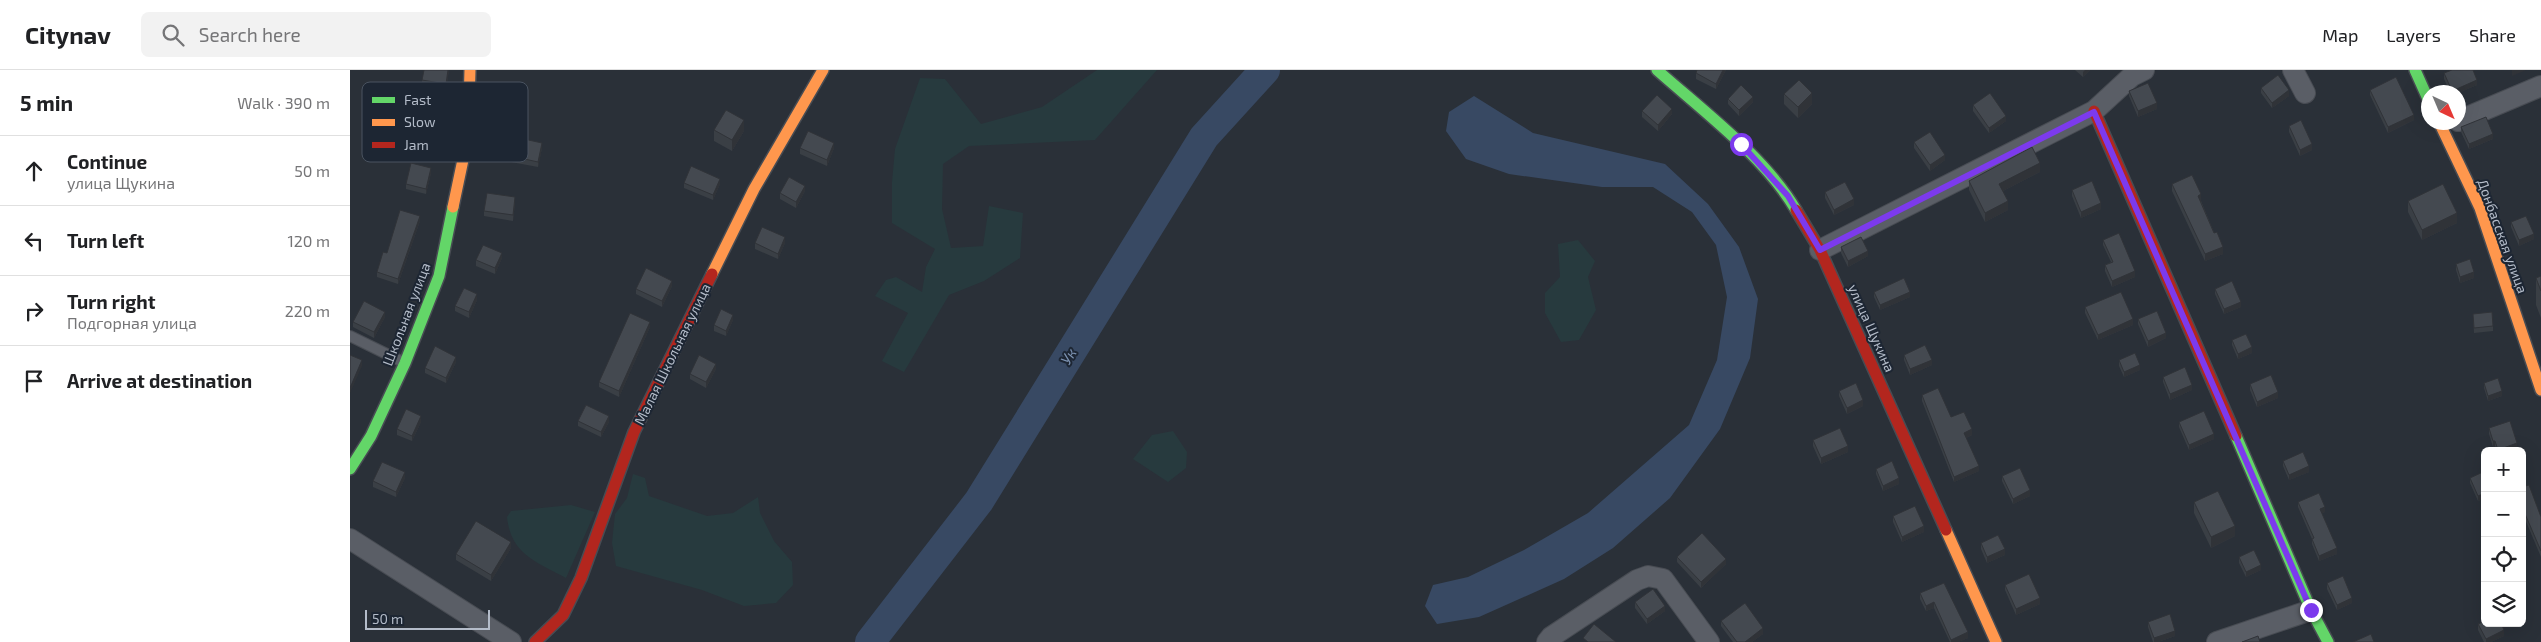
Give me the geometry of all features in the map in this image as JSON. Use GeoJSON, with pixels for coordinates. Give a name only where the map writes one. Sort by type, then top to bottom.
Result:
{"type":"FeatureCollection","features":[{"type":"Feature","properties":{"kind":"street","name":"Малая Школьная улица"},"geometry":{"type":"LineString","coordinates":[[535,642],[563,615],[581,578],[638,423],[754,189],[823,70]]}},
{"type":"Feature","properties":{"kind":"street","name":"улица Щукина"},"geometry":{"type":"LineString","coordinates":[[1657,70],[1741,144],[1788,196],[1820,250],[1996,642]]}},
{"type":"Feature","properties":{"kind":"street"},"geometry":{"type":"LineString","coordinates":[[2293,70],[2305,93]]}},
{"type":"Feature","properties":{"kind":"street"},"geometry":{"type":"LineString","coordinates":[[2415,70],[2422,85]]}},
{"type":"Feature","properties":{"kind":"street"},"geometry":{"type":"LineString","coordinates":[[1820,250],[2094,112],[2134,72]]}},
{"type":"Feature","properties":{"kind":"street"},"geometry":{"type":"LineString","coordinates":[[2466,117],[2541,86]]}},
{"type":"Feature","properties":{"kind":"street"},"geometry":{"type":"LineString","coordinates":[[2094,112],[2311,610],[2328,642]]}},
{"type":"Feature","properties":{"kind":"street","name":"Донбасская улица"},"geometry":{"type":"LineString","coordinates":[[2451,130],[2538,372],[2541,390]]}},
{"type":"Feature","properties":{"kind":"street","name":"Школьная улица"},"geometry":{"type":"LineString","coordinates":[[350,469],[371,436],[405,362],[439,276],[463,162]]}},
{"type":"Feature","properties":{"kind":"street"},"geometry":{"type":"LineString","coordinates":[[350,539],[511,642]]}},
{"type":"Feature","properties":{"kind":"street"},"geometry":{"type":"LineString","coordinates":[[1547,642],[1551,637],[1638,580],[1648,576],[1663,579],[1709,642]]}},
{"type":"Feature","properties":{"kind":"street"},"geometry":{"type":"LineString","coordinates":[[2217,642],[2311,610]]}},
{"type":"Feature","properties":{"kind":"lane"},"geometry":{"type":"LineString","coordinates":[[350,336],[405,362]]}},
{"type":"Feature","properties":{"kind":"green space"},"geometry":{"type":"Polygon","coordinates":[[[1097,70],[1157,70],[1095,140],[969,146],[943,164],[942,209],[951,248],[983,246],[989,206],[1023,213],[1020,258],[984,281],[949,295],[904,372],[882,361],[908,313],[875,296],[886,280],[896,277],[922,292],[926,267],[935,249],[892,223],[892,182],[895,149],[920,78],[945,79],[981,124],[1042,107],[1097,70]]]}},
{"type":"Feature","properties":{"kind":"green space"},"geometry":{"type":"Polygon","coordinates":[[[1578,240],[1595,261],[1588,277],[1596,310],[1579,340],[1561,342],[1545,313],[1545,293],[1560,277],[1558,244],[1578,240]]]}},
{"type":"Feature","properties":{"kind":"green space"},"geometry":{"type":"Polygon","coordinates":[[[1173,431],[1187,452],[1186,468],[1168,482],[1133,459],[1152,435],[1173,431]]]}},
{"type":"Feature","properties":{"kind":"green space"},"geometry":{"type":"Polygon","coordinates":[[[633,474],[645,478],[649,496],[707,516],[733,513],[758,497],[760,513],[774,541],[792,562],[793,585],[776,603],[744,606],[702,590],[616,566],[612,543],[615,514],[627,498],[633,474]]]}},
{"type":"Feature","properties":{"kind":"green space"},"geometry":{"type":"Polygon","coordinates":[[[571,505],[595,512],[566,578],[536,562],[520,549],[509,530],[507,517],[511,511],[571,505]]]}},
{"type":"Feature","properties":{"kind":"water"},"geometry":{"type":"Polygon","coordinates":[[[1474,96],[1533,133],[1665,164],[1708,204],[1739,247],[1758,299],[1750,358],[1720,429],[1670,498],[1613,548],[1564,579],[1479,617],[1437,624],[1425,606],[1433,585],[1468,577],[1524,550],[1588,513],[1689,425],[1717,360],[1727,297],[1716,245],[1692,212],[1653,187],[1602,187],[1509,174],[1466,159],[1446,131],[1449,112],[1474,96]]]}},
{"type":"Feature","properties":{"kind":"building"},"geometry":{"type":"Polygon","coordinates":[[[424,70],[448,70],[446,82],[422,80],[424,70]]]}},
{"type":"Feature","properties":{"kind":"building"},"geometry":{"type":"Polygon","coordinates":[[[1697,70],[1723,70],[1716,84],[1696,73],[1697,70]]]}},
{"type":"Feature","properties":{"kind":"building"},"geometry":{"type":"Polygon","coordinates":[[[2452,70],[2473,70],[2477,80],[2466,85],[2449,85],[2444,73],[2452,70]]]}},
{"type":"Feature","properties":{"kind":"building"},"geometry":{"type":"Polygon","coordinates":[[[2278,75],[2289,90],[2272,103],[2261,88],[2278,75]]]}},
{"type":"Feature","properties":{"kind":"building"},"geometry":{"type":"Polygon","coordinates":[[[2396,77],[2414,115],[2388,127],[2370,90],[2396,77]]]}},
{"type":"Feature","properties":{"kind":"building"},"geometry":{"type":"Polygon","coordinates":[[[1799,80],[1812,93],[1798,107],[1784,94],[1799,80]]]}},
{"type":"Feature","properties":{"kind":"building"},"geometry":{"type":"Polygon","coordinates":[[[2148,83],[2157,103],[2138,111],[2129,91],[2148,83]]]}},
{"type":"Feature","properties":{"kind":"building"},"geometry":{"type":"Polygon","coordinates":[[[1741,85],[1753,97],[1739,110],[1728,99],[1741,85]]]}},
{"type":"Feature","properties":{"kind":"building"},"geometry":{"type":"Polygon","coordinates":[[[1990,93],[2006,116],[1989,128],[1973,105],[1990,93]]]}},
{"type":"Feature","properties":{"kind":"building"},"geometry":{"type":"Polygon","coordinates":[[[1657,95],[1672,109],[1658,125],[1642,111],[1657,95]]]}},
{"type":"Feature","properties":{"kind":"building"},"geometry":{"type":"Polygon","coordinates":[[[726,110],[744,120],[732,140],[714,130],[726,110]]]}},
{"type":"Feature","properties":{"kind":"building"},"geometry":{"type":"Polygon","coordinates":[[[2486,117],[2493,134],[2469,144],[2462,130],[2466,130],[2466,125],[2486,117]]]}},
{"type":"Feature","properties":{"kind":"building"},"geometry":{"type":"Polygon","coordinates":[[[2301,120],[2312,144],[2300,150],[2289,126],[2301,120]]]}},
{"type":"Feature","properties":{"kind":"building"},"geometry":{"type":"Polygon","coordinates":[[[808,131],[834,143],[827,160],[800,148],[808,131]]]}},
{"type":"Feature","properties":{"kind":"building"},"geometry":{"type":"Polygon","coordinates":[[[1930,132],[1945,155],[1930,165],[1914,142],[1930,132]]]}},
{"type":"Feature","properties":{"kind":"building"},"geometry":{"type":"Polygon","coordinates":[[[528,140],[542,143],[538,162],[528,160],[528,140]]]}},
{"type":"Feature","properties":{"kind":"building"},"geometry":{"type":"Polygon","coordinates":[[[2032,147],[2040,163],[1999,184],[2008,201],[1985,213],[1969,181],[2032,147]]]}},
{"type":"Feature","properties":{"kind":"building"},"geometry":{"type":"Polygon","coordinates":[[[411,163],[431,168],[426,189],[406,184],[411,163]]]}},
{"type":"Feature","properties":{"kind":"building"},"geometry":{"type":"Polygon","coordinates":[[[691,166],[720,179],[713,195],[684,183],[691,166]]]}},
{"type":"Feature","properties":{"kind":"building"},"geometry":{"type":"Polygon","coordinates":[[[2192,175],[2201,194],[2198,196],[2214,233],[2217,232],[2223,247],[2205,254],[2172,184],[2192,175]]]}},
{"type":"Feature","properties":{"kind":"building"},"geometry":{"type":"Polygon","coordinates":[[[789,177],[805,186],[796,202],[780,193],[789,177]]]}},
{"type":"Feature","properties":{"kind":"building"},"geometry":{"type":"Polygon","coordinates":[[[2092,181],[2101,203],[2081,212],[2072,190],[2092,181]]]}},
{"type":"Feature","properties":{"kind":"building"},"geometry":{"type":"Polygon","coordinates":[[[1845,182],[1854,199],[1834,210],[1825,192],[1845,182]]]}},
{"type":"Feature","properties":{"kind":"building"},"geometry":{"type":"Polygon","coordinates":[[[2443,184],[2457,213],[2422,230],[2408,201],[2443,184]]]}},
{"type":"Feature","properties":{"kind":"building"},"geometry":{"type":"Polygon","coordinates":[[[487,193],[515,197],[513,215],[484,211],[487,193]]]}},
{"type":"Feature","properties":{"kind":"building"},"geometry":{"type":"Polygon","coordinates":[[[400,210],[420,216],[398,279],[377,272],[383,252],[387,253],[400,210]]]}},
{"type":"Feature","properties":{"kind":"building"},"geometry":{"type":"Polygon","coordinates":[[[2526,216],[2534,234],[2519,240],[2511,222],[2526,216]]]}},
{"type":"Feature","properties":{"kind":"building"},"geometry":{"type":"Polygon","coordinates":[[[762,227],[785,237],[778,254],[755,243],[762,227]]]}},
{"type":"Feature","properties":{"kind":"building"},"geometry":{"type":"Polygon","coordinates":[[[2119,233],[2135,271],[2112,281],[2105,265],[2113,262],[2103,240],[2119,233]]]}},
{"type":"Feature","properties":{"kind":"building"},"geometry":{"type":"Polygon","coordinates":[[[1861,237],[1868,251],[1848,261],[1841,247],[1861,237]]]}},
{"type":"Feature","properties":{"kind":"building"},"geometry":{"type":"Polygon","coordinates":[[[483,245],[502,253],[495,268],[476,260],[483,245]]]}},
{"type":"Feature","properties":{"kind":"building"},"geometry":{"type":"Polygon","coordinates":[[[2470,259],[2474,272],[2460,277],[2456,264],[2470,259]]]}},
{"type":"Feature","properties":{"kind":"building"},"geometry":{"type":"Polygon","coordinates":[[[646,268],[672,281],[662,301],[636,289],[646,268]]]}},
{"type":"Feature","properties":{"kind":"building"},"geometry":{"type":"Polygon","coordinates":[[[2541,276],[2541,291],[2536,278],[2541,276]]]}},
{"type":"Feature","properties":{"kind":"building"},"geometry":{"type":"Polygon","coordinates":[[[1904,278],[1910,292],[1880,305],[1874,292],[1904,278]]]}},
{"type":"Feature","properties":{"kind":"building"},"geometry":{"type":"Polygon","coordinates":[[[2232,281],[2241,302],[2224,309],[2215,289],[2232,281]]]}},
{"type":"Feature","properties":{"kind":"building"},"geometry":{"type":"Polygon","coordinates":[[[464,288],[477,294],[469,312],[455,306],[464,288]]]}},
{"type":"Feature","properties":{"kind":"building"},"geometry":{"type":"Polygon","coordinates":[[[2121,292],[2133,319],[2098,335],[2085,307],[2121,292]]]}},
{"type":"Feature","properties":{"kind":"building"},"geometry":{"type":"Polygon","coordinates":[[[364,301],[385,312],[374,332],[353,322],[364,301]]]}},
{"type":"Feature","properties":{"kind":"building"},"geometry":{"type":"Polygon","coordinates":[[[721,309],[733,315],[726,331],[714,325],[721,309]]]}},
{"type":"Feature","properties":{"kind":"building"},"geometry":{"type":"Polygon","coordinates":[[[2157,311],[2166,333],[2148,341],[2138,319],[2157,311]]]}},
{"type":"Feature","properties":{"kind":"building"},"geometry":{"type":"Polygon","coordinates":[[[2492,312],[2493,326],[2474,328],[2473,314],[2492,312]]]}},
{"type":"Feature","properties":{"kind":"building"},"geometry":{"type":"Polygon","coordinates":[[[630,313],[650,322],[619,391],[599,382],[630,313]]]}},
{"type":"Feature","properties":{"kind":"building"},"geometry":{"type":"Polygon","coordinates":[[[2246,334],[2252,347],[2238,354],[2232,340],[2246,334]]]}},
{"type":"Feature","properties":{"kind":"building"},"geometry":{"type":"Polygon","coordinates":[[[1925,345],[1932,360],[1910,369],[1904,355],[1925,345]]]}},
{"type":"Feature","properties":{"kind":"building"},"geometry":{"type":"Polygon","coordinates":[[[435,346],[456,357],[446,378],[425,368],[435,346]]]}},
{"type":"Feature","properties":{"kind":"building"},"geometry":{"type":"Polygon","coordinates":[[[2135,353],[2140,365],[2124,372],[2119,360],[2135,353]]]}},
{"type":"Feature","properties":{"kind":"building"},"geometry":{"type":"Polygon","coordinates":[[[350,355],[362,360],[350,388],[350,355]]]}},
{"type":"Feature","properties":{"kind":"building"},"geometry":{"type":"Polygon","coordinates":[[[699,355],[716,364],[706,382],[690,374],[699,355]]]}},
{"type":"Feature","properties":{"kind":"building"},"geometry":{"type":"Polygon","coordinates":[[[2185,367],[2192,385],[2170,394],[2163,377],[2185,367]]]}},
{"type":"Feature","properties":{"kind":"building"},"geometry":{"type":"Polygon","coordinates":[[[2271,375],[2278,392],[2257,402],[2250,384],[2271,375]]]}},
{"type":"Feature","properties":{"kind":"building"},"geometry":{"type":"Polygon","coordinates":[[[2498,378],[2502,391],[2488,396],[2484,383],[2498,378]]]}},
{"type":"Feature","properties":{"kind":"building"},"geometry":{"type":"Polygon","coordinates":[[[1856,383],[1863,400],[1847,408],[1839,391],[1856,383]]]}},
{"type":"Feature","properties":{"kind":"building"},"geometry":{"type":"Polygon","coordinates":[[[1938,388],[1951,417],[1964,412],[1972,429],[1964,433],[1979,466],[1954,477],[1922,395],[1938,388]]]}},
{"type":"Feature","properties":{"kind":"building"},"geometry":{"type":"Polygon","coordinates":[[[586,405],[609,416],[601,432],[578,421],[586,405]]]}},
{"type":"Feature","properties":{"kind":"building"},"geometry":{"type":"Polygon","coordinates":[[[406,409],[421,416],[412,436],[397,429],[406,409]]]}},
{"type":"Feature","properties":{"kind":"building"},"geometry":{"type":"Polygon","coordinates":[[[2204,411],[2214,434],[2189,445],[2179,422],[2204,411]]]}},
{"type":"Feature","properties":{"kind":"building"},"geometry":{"type":"Polygon","coordinates":[[[2510,421],[2517,443],[2506,447],[2497,447],[2489,428],[2510,421]]]}},
{"type":"Feature","properties":{"kind":"building"},"geometry":{"type":"Polygon","coordinates":[[[1840,428],[1848,446],[1821,458],[1813,440],[1840,428]]]}},
{"type":"Feature","properties":{"kind":"building"},"geometry":{"type":"Polygon","coordinates":[[[2303,452],[2309,466],[2289,475],[2283,461],[2303,452]]]}},
{"type":"Feature","properties":{"kind":"building"},"geometry":{"type":"Polygon","coordinates":[[[1892,461],[1899,478],[1883,486],[1876,469],[1892,461]]]}},
{"type":"Feature","properties":{"kind":"building"},"geometry":{"type":"Polygon","coordinates":[[[382,462],[405,472],[396,492],[373,481],[382,462]]]}},
{"type":"Feature","properties":{"kind":"building"},"geometry":{"type":"Polygon","coordinates":[[[2020,468],[2030,490],[2013,499],[2002,476],[2020,468]]]}},
{"type":"Feature","properties":{"kind":"building"},"geometry":{"type":"Polygon","coordinates":[[[2481,473],[2481,495],[2478,496],[2470,478],[2481,473]]]}},
{"type":"Feature","properties":{"kind":"building"},"geometry":{"type":"Polygon","coordinates":[[[2529,485],[2541,517],[2541,551],[2526,516],[2526,486],[2529,485]]]}},
{"type":"Feature","properties":{"kind":"building"},"geometry":{"type":"Polygon","coordinates":[[[2218,491],[2235,526],[2211,537],[2194,502],[2218,491]]]}},
{"type":"Feature","properties":{"kind":"building"},"geometry":{"type":"Polygon","coordinates":[[[2319,493],[2325,507],[2320,509],[2337,548],[2319,556],[2312,539],[2314,538],[2298,502],[2319,493]]]}},
{"type":"Feature","properties":{"kind":"building"},"geometry":{"type":"Polygon","coordinates":[[[1915,506],[1924,526],[1902,537],[1893,516],[1915,506]]]}},
{"type":"Feature","properties":{"kind":"building"},"geometry":{"type":"Polygon","coordinates":[[[476,521],[511,542],[491,575],[456,554],[476,521]]]}},
{"type":"Feature","properties":{"kind":"building"},"geometry":{"type":"Polygon","coordinates":[[[1702,533],[1726,559],[1701,582],[1677,557],[1702,533]]]}},
{"type":"Feature","properties":{"kind":"building"},"geometry":{"type":"Polygon","coordinates":[[[1998,535],[2005,549],[1987,557],[1981,543],[1998,535]]]}},
{"type":"Feature","properties":{"kind":"building"},"geometry":{"type":"Polygon","coordinates":[[[2254,550],[2261,565],[2246,572],[2239,557],[2254,550]]]}},
{"type":"Feature","properties":{"kind":"building"},"geometry":{"type":"Polygon","coordinates":[[[2029,574],[2040,598],[2016,609],[2005,585],[2029,574]]]}},
{"type":"Feature","properties":{"kind":"building"},"geometry":{"type":"Polygon","coordinates":[[[2343,576],[2352,598],[2337,605],[2327,583],[2343,576]]]}},
{"type":"Feature","properties":{"kind":"building"},"geometry":{"type":"Polygon","coordinates":[[[1944,583],[1968,632],[1951,640],[1934,602],[1926,606],[1920,593],[1944,583]]]}},
{"type":"Feature","properties":{"kind":"building"},"geometry":{"type":"Polygon","coordinates":[[[1653,589],[1665,606],[1647,619],[1635,602],[1653,589]]]}},
{"type":"Feature","properties":{"kind":"building"},"geometry":{"type":"Polygon","coordinates":[[[1745,603],[1763,628],[1745,642],[1737,642],[1721,621],[1745,603]]]}},
{"type":"Feature","properties":{"kind":"building"},"geometry":{"type":"Polygon","coordinates":[[[2170,614],[2175,631],[2154,638],[2148,622],[2170,614]]]}},
{"type":"Feature","properties":{"kind":"building"},"geometry":{"type":"Polygon","coordinates":[[[2481,623],[2481,627],[2503,627],[2504,630],[2486,639],[2478,624],[2481,623]]]}},
{"type":"Feature","properties":{"kind":"building"},"geometry":{"type":"Polygon","coordinates":[[[1594,624],[1616,642],[1588,642],[1583,638],[1594,624]]]}},
{"type":"Feature","properties":{"kind":"building"},"geometry":{"type":"Polygon","coordinates":[[[2371,634],[2374,642],[2353,642],[2371,634]]]}},
{"type":"Feature","properties":{"kind":"building"},"geometry":{"type":"Polygon","coordinates":[[[2258,636],[2260,642],[2242,642],[2258,636]]]}},
{"type":"Feature","properties":{"kind":"waterway","name":"Ук"},"geometry":{"type":"LineString","coordinates":[[870,642],[979,501],[1204,137],[1265,70]]}},
{"type":"Feature","properties":{"kind":"traffic: fast"},"geometry":{"type":"LineString","coordinates":[[1657,70],[1751,153],[1768,172],[1796,210]]}},
{"type":"Feature","properties":{"kind":"traffic: fast"},"geometry":{"type":"LineString","coordinates":[[2415,70],[2422,85]]}},
{"type":"Feature","properties":{"kind":"traffic: fast"},"geometry":{"type":"LineString","coordinates":[[350,469],[371,436],[405,363],[439,276],[453,207]]}},
{"type":"Feature","properties":{"kind":"traffic: fast"},"geometry":{"type":"LineString","coordinates":[[2236,436],[2311,610],[2328,642]]}},
{"type":"Feature","properties":{"kind":"traffic: slow"},"geometry":{"type":"LineString","coordinates":[[470,70],[470,82]]}},
{"type":"Feature","properties":{"kind":"traffic: slow"},"geometry":{"type":"LineString","coordinates":[[712,274],[754,189],[823,70]]}},
{"type":"Feature","properties":{"kind":"traffic: slow"},"geometry":{"type":"LineString","coordinates":[[2443,130],[2480,208],[2541,390]]}},
{"type":"Feature","properties":{"kind":"traffic: slow"},"geometry":{"type":"LineString","coordinates":[[453,207],[463,162]]}},
{"type":"Feature","properties":{"kind":"traffic: slow"},"geometry":{"type":"LineString","coordinates":[[1946,530],[1996,642]]}},
{"type":"Feature","properties":{"kind":"traffic: jam"},"geometry":{"type":"LineString","coordinates":[[2094,111],[2236,436]]}},
{"type":"Feature","properties":{"kind":"traffic: jam"},"geometry":{"type":"LineString","coordinates":[[1796,210],[1820,250],[1946,530]]}},
{"type":"Feature","properties":{"kind":"traffic: jam"},"geometry":{"type":"LineString","coordinates":[[535,642],[563,615],[581,578],[634,432],[712,274]]}},
{"type":"Feature","properties":{"kind":"route"},"geometry":{"type":"LineString","coordinates":[[1741,144],[1788,196],[1820,250],[2094,112],[2208,369],[2311,610]]}}]}
